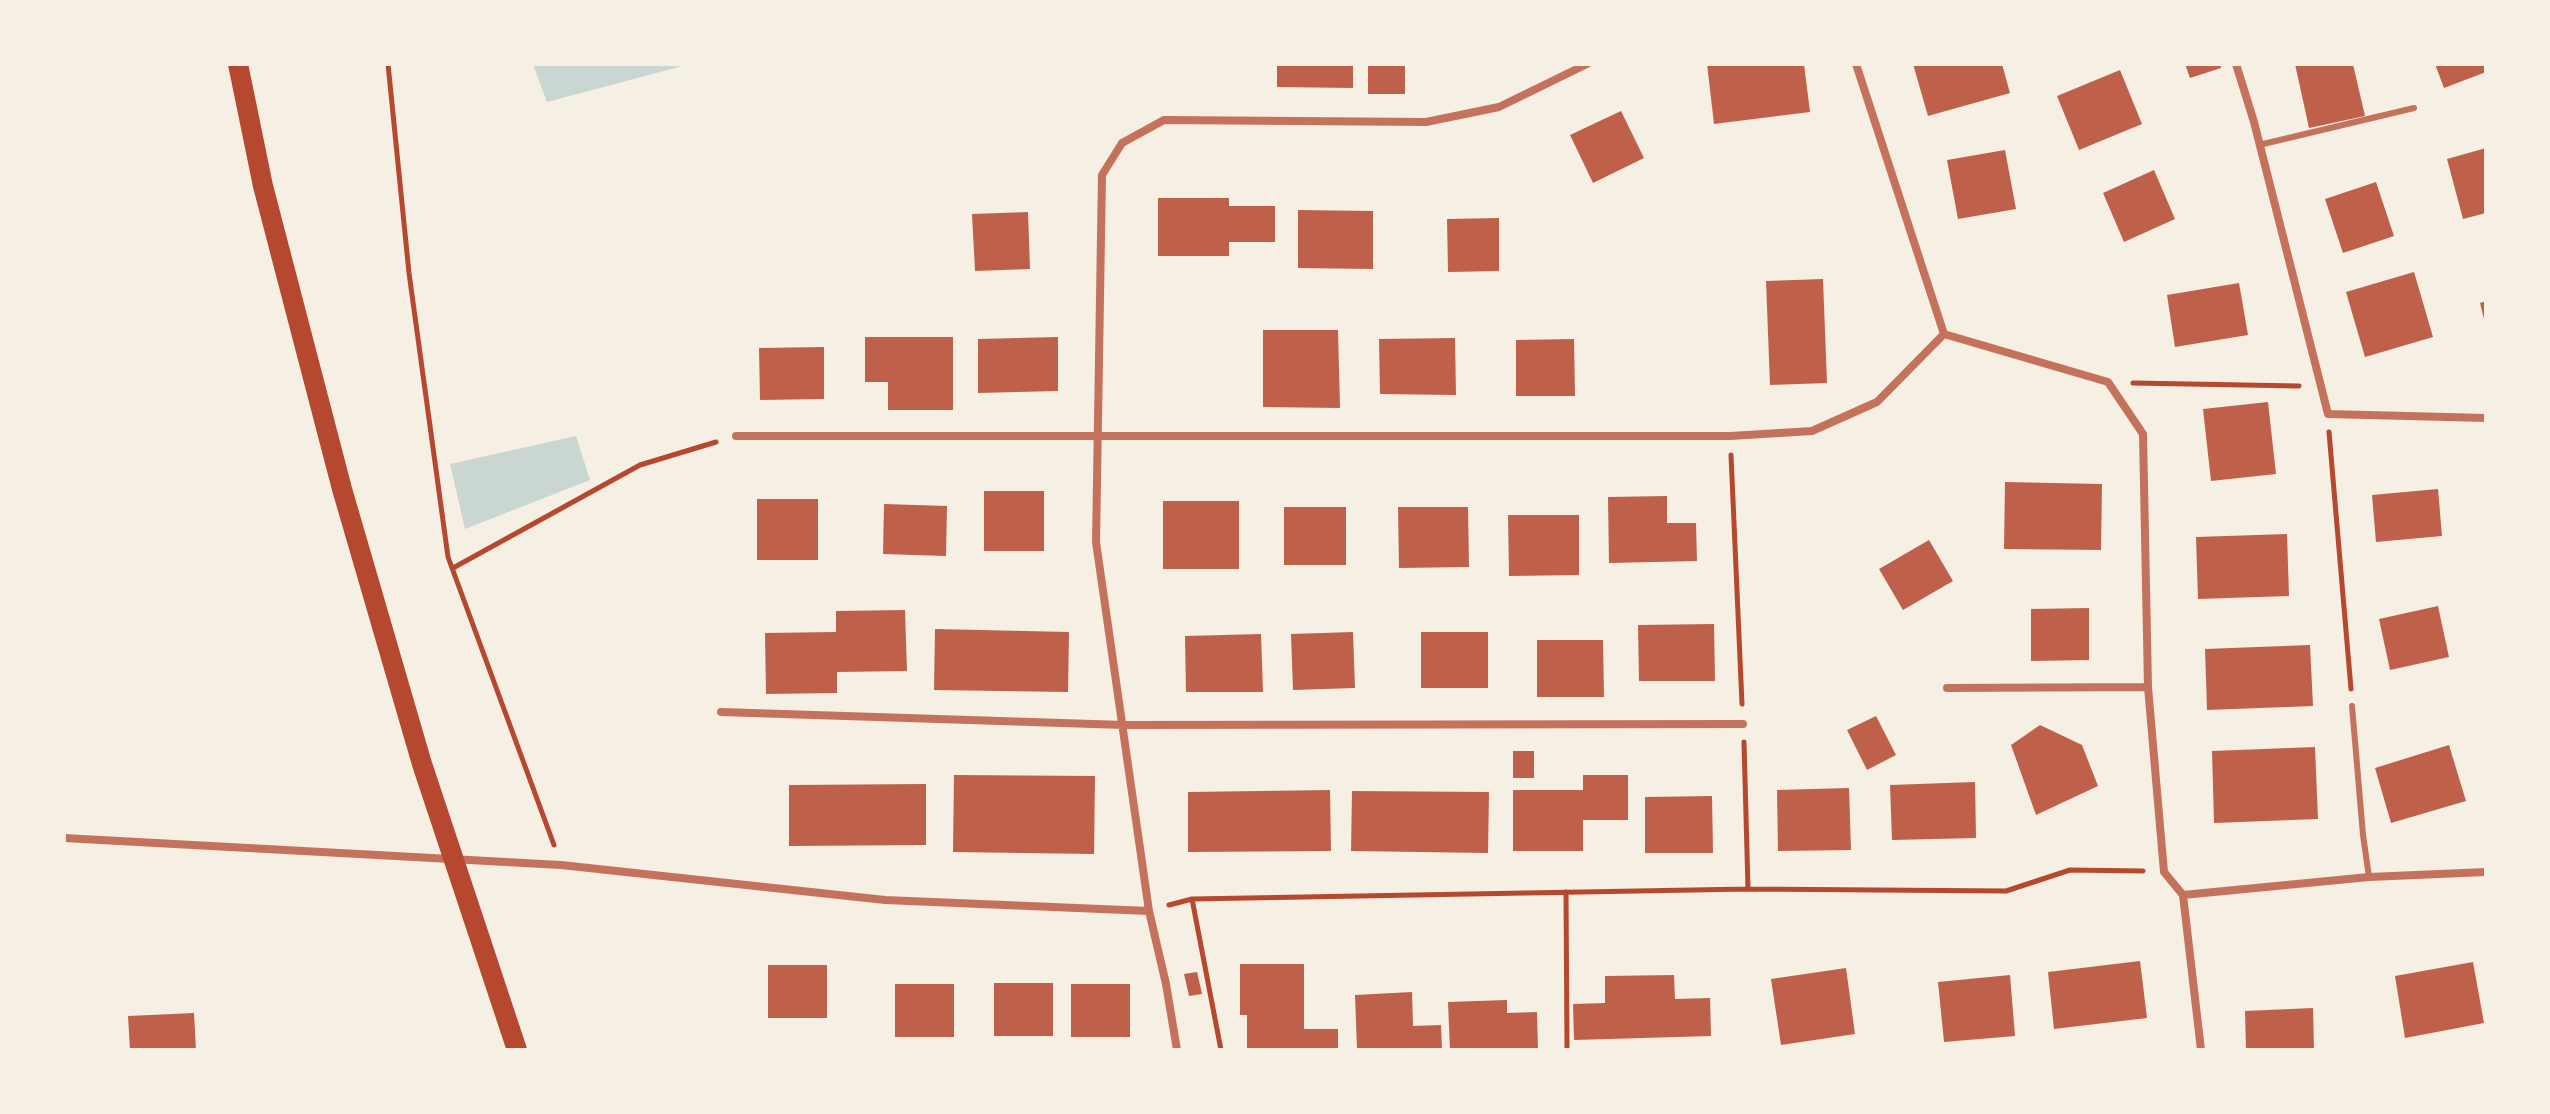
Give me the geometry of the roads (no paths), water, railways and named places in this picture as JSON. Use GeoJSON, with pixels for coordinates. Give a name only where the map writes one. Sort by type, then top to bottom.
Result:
{"type":"FeatureCollection","features":[{"type":"Feature","properties":{"kind":"main road"},"geometry":{"type":"LineString","coordinates":[[238,64],[263,186],[342,489],[422,764],[517,1050]]}},
{"type":"Feature","properties":{"kind":"street"},"geometry":{"type":"LineString","coordinates":[[1177,1050],[1149,911],[1096,542],[1102,175],[1122,143],[1164,120],[1426,122],[1499,107],[1587,64]]}},
{"type":"Feature","properties":{"kind":"street"},"geometry":{"type":"LineString","coordinates":[[1856,64],[1944,334]]}},
{"type":"Feature","properties":{"kind":"street"},"geometry":{"type":"LineString","coordinates":[[2236,64],[2328,414],[2486,418]]}},
{"type":"Feature","properties":{"kind":"street"},"geometry":{"type":"LineString","coordinates":[[736,436],[1730,436],[1812,431],[1877,402],[1944,334]]}},
{"type":"Feature","properties":{"kind":"street"},"geometry":{"type":"LineString","coordinates":[[1944,334],[2108,382],[2143,434],[2148,687],[2164,872],[2183,895],[2201,1050]]}},
{"type":"Feature","properties":{"kind":"street"},"geometry":{"type":"LineString","coordinates":[[1947,688],[2148,687]]}},
{"type":"Feature","properties":{"kind":"street"},"geometry":{"type":"LineString","coordinates":[[721,712],[1124,725],[1743,724]]}},
{"type":"Feature","properties":{"kind":"street"},"geometry":{"type":"LineString","coordinates":[[64,838],[561,865],[885,900],[1149,911]]}},
{"type":"Feature","properties":{"kind":"street"},"geometry":{"type":"LineString","coordinates":[[2183,895],[2369,877],[2486,872]]}},
{"type":"Feature","properties":{"kind":"lane"},"geometry":{"type":"LineString","coordinates":[[2259,145],[2414,108]]}},
{"type":"Feature","properties":{"kind":"lane"},"geometry":{"type":"LineString","coordinates":[[2352,706],[2369,877]]}}]}
